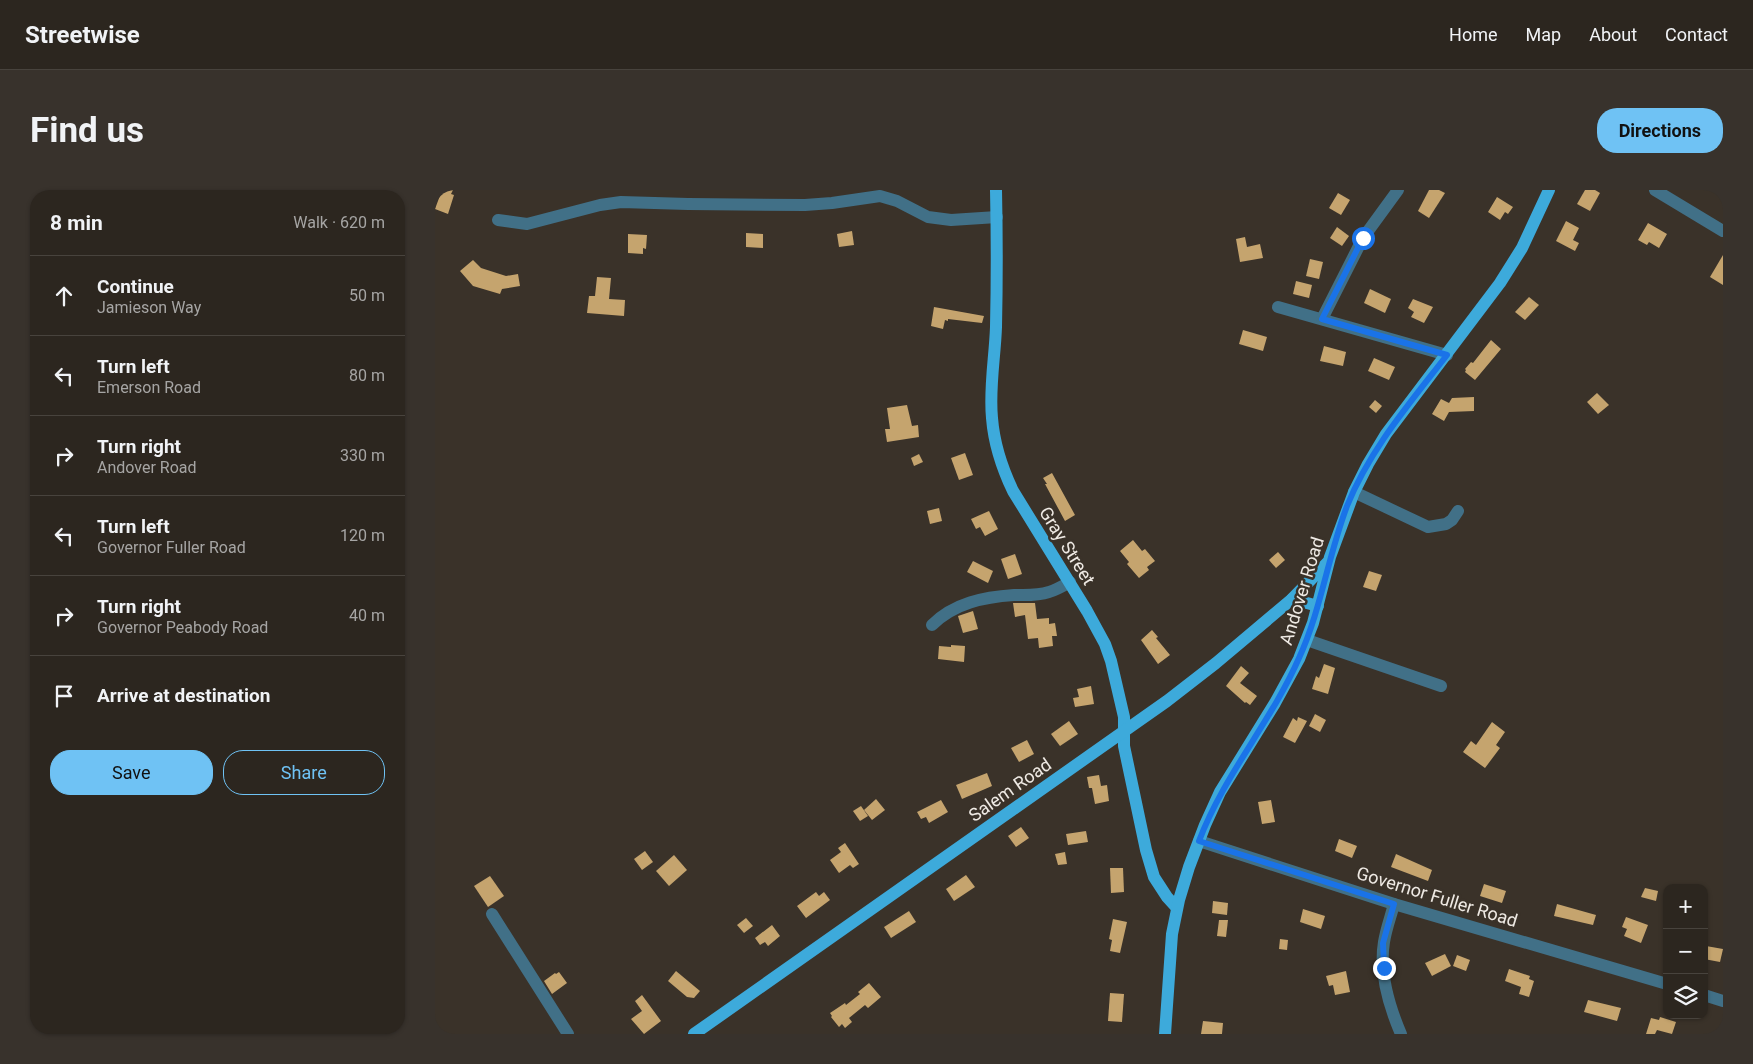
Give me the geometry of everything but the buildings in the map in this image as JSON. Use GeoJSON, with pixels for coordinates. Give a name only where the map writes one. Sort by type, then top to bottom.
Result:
{"type":"FeatureCollection","features":[{"type":"Feature","properties":{"kind":"main road","name":"Gray Street"},"geometry":{"type":"LineString","coordinates":[[996,190],[995,341],[991,401],[994,436],[1004,473],[1013,491],[1097,627],[1111,661],[1123,717],[1124,746],[1145,850],[1154,877],[1167,898],[1177,908]]}},
{"type":"Feature","properties":{"kind":"main road","name":"Andover Road"},"geometry":{"type":"LineString","coordinates":[[1165,1034],[1170,952],[1177,908],[1189,867],[1220,792],[1291,676],[1307,640],[1318,606],[1330,557],[1354,492],[1377,448],[1487,302],[1512,265],[1549,190]]}},
{"type":"Feature","properties":{"kind":"main road","name":"Salem Road"},"geometry":{"type":"LineString","coordinates":[[694,1034],[1124,733],[1216,663],[1292,599],[1323,568],[1330,557]]}},
{"type":"Feature","properties":{"kind":"main road"},"geometry":{"type":"LineString","coordinates":[[1292,599],[1318,606]]}},
{"type":"Feature","properties":{"kind":"street"},"geometry":{"type":"LineString","coordinates":[[1322,319],[1363,238],[1398,190]]}},
{"type":"Feature","properties":{"kind":"street"},"geometry":{"type":"LineString","coordinates":[[1655,190],[1723,230]]}},
{"type":"Feature","properties":{"kind":"street"},"geometry":{"type":"LineString","coordinates":[[498,220],[527,224],[600,205],[621,202],[805,205],[880,196],[897,201],[928,217],[951,220],[997,217]]}},
{"type":"Feature","properties":{"kind":"street"},"geometry":{"type":"LineString","coordinates":[[1278,307],[1447,355]]}},
{"type":"Feature","properties":{"kind":"street"},"geometry":{"type":"LineString","coordinates":[[1354,492],[1428,527],[1446,524],[1452,520],[1458,511]]}},
{"type":"Feature","properties":{"kind":"street"},"geometry":{"type":"LineString","coordinates":[[932,625],[948,611],[962,605],[995,597],[1050,592],[1070,582]]}},
{"type":"Feature","properties":{"kind":"street"},"geometry":{"type":"LineString","coordinates":[[1307,640],[1441,686]]}},
{"type":"Feature","properties":{"kind":"street","name":"Governor Fuller Road"},"geometry":{"type":"LineString","coordinates":[[1199,841],[1394,904],[1663,983]]}},
{"type":"Feature","properties":{"kind":"street"},"geometry":{"type":"LineString","coordinates":[[1394,904],[1383,943],[1383,956],[1389,1001],[1401,1034]]}},
{"type":"Feature","properties":{"kind":"street"},"geometry":{"type":"LineString","coordinates":[[493,914],[569,1034]]}},
{"type":"Feature","properties":{"kind":"street"},"geometry":{"type":"LineString","coordinates":[[1708,996],[1723,1001]]}},
{"type":"Feature","properties":{"kind":"route"},"geometry":{"type":"LineString","coordinates":[[1363,238],[1322,319],[1447,355],[1377,448],[1361,477],[1347,506],[1330,557],[1313,623],[1291,676],[1220,792],[1199,841],[1394,904],[1383,943],[1384,968]]}}]}
